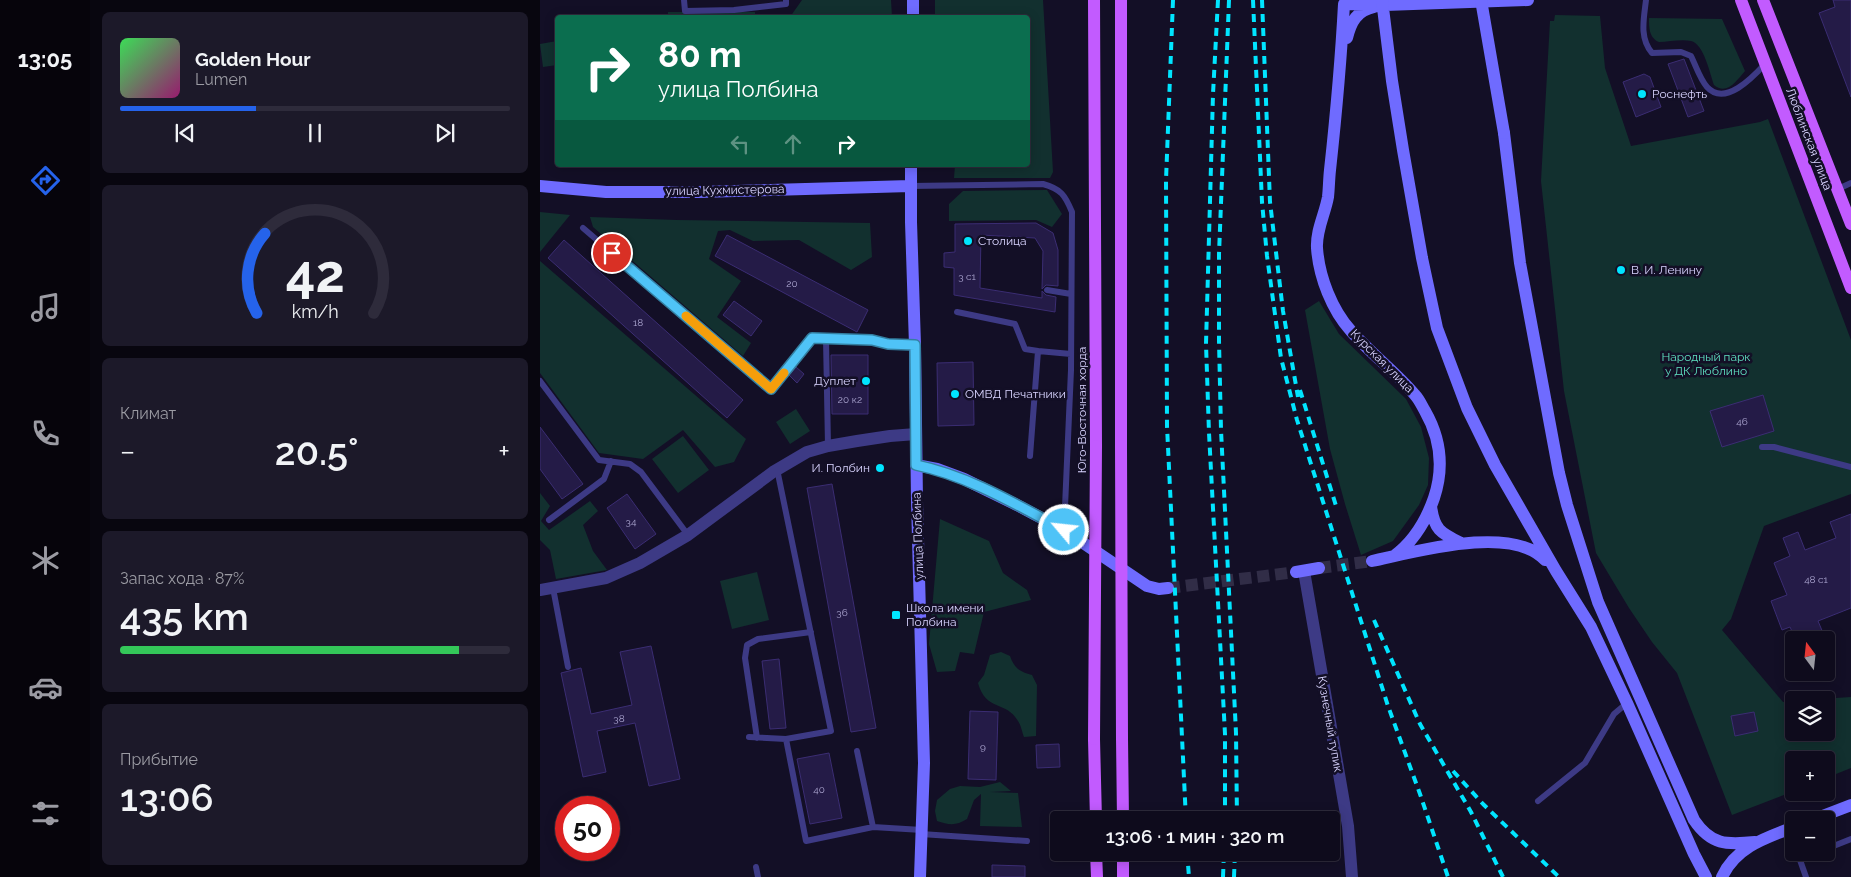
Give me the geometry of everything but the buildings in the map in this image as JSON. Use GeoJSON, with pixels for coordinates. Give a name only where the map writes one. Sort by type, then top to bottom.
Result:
{"type":"FeatureCollection","features":[{"type":"Feature","properties":{"kind":"main road"},"geometry":{"type":"LineString","coordinates":[[912,0],[912,15]]}},
{"type":"Feature","properties":{"kind":"main road","name":"Юго-Восточная хорда"},"geometry":{"type":"LineString","coordinates":[[1094,0],[1096,446],[1094,739],[1096,811]]}},
{"type":"Feature","properties":{"kind":"main road"},"geometry":{"type":"LineString","coordinates":[[1121,0],[1123,811]]}},
{"type":"Feature","properties":{"kind":"main road"},"geometry":{"type":"LineString","coordinates":[[1480,0],[1504,133],[1520,263],[1560,473],[1567,506],[1598,602],[1694,820],[1701,830],[1711,838],[1731,843],[1754,842],[1785,830]]}},
{"type":"Feature","properties":{"kind":"main road"},"geometry":{"type":"LineString","coordinates":[[1344,2],[1528,0]]}},
{"type":"Feature","properties":{"kind":"main road","name":"Люблинская улица"},"geometry":{"type":"LineString","coordinates":[[1741,0],[1851,288]]}},
{"type":"Feature","properties":{"kind":"main road","name":"Люблинская улица"},"geometry":{"type":"LineString","coordinates":[[1763,0],[1851,224]]}},
{"type":"Feature","properties":{"kind":"main road","name":"Курская улица"},"geometry":{"type":"LineString","coordinates":[[1344,2],[1341,70],[1328,197],[1318,230],[1317,248],[1322,273],[1334,306],[1350,330],[1417,396],[1432,423],[1440,455],[1439,482],[1431,506],[1408,546],[1394,556]]}},
{"type":"Feature","properties":{"kind":"main road"},"geometry":{"type":"LineString","coordinates":[[1341,70],[1348,34],[1356,14],[1383,2]]}},
{"type":"Feature","properties":{"kind":"main road"},"geometry":{"type":"LineString","coordinates":[[1383,2],[1392,81],[1403,150],[1422,258],[1437,328],[1467,408],[1495,465],[1556,571],[1591,627],[1706,877]]}},
{"type":"Feature","properties":{"kind":"main road","name":"улица Полбина"},"geometry":{"type":"LineString","coordinates":[[911,167],[924,763],[920,877]]}},
{"type":"Feature","properties":{"kind":"main road","name":"улица Кухмистерова"},"geometry":{"type":"LineString","coordinates":[[540,186],[606,192],[698,192],[910,186]]}},
{"type":"Feature","properties":{"kind":"main road"},"geometry":{"type":"LineString","coordinates":[[916,465],[937,469],[964,479],[1064,530],[1147,586],[1168,588]]}},
{"type":"Feature","properties":{"kind":"main road"},"geometry":{"type":"LineString","coordinates":[[1431,506],[1433,521],[1438,530],[1462,543]]}},
{"type":"Feature","properties":{"kind":"main road"},"geometry":{"type":"LineString","coordinates":[[1372,561],[1462,543],[1518,544],[1539,554],[1556,571]]}},
{"type":"Feature","properties":{"kind":"main road"},"geometry":{"type":"LineString","coordinates":[[1300,571],[1318,568]]}},
{"type":"Feature","properties":{"kind":"main road"},"geometry":{"type":"LineString","coordinates":[[1835,811],[1851,805]]}},
{"type":"Feature","properties":{"kind":"main road"},"geometry":{"type":"LineString","coordinates":[[1722,877],[1727,866],[1754,842]]}},
{"type":"Feature","properties":{"kind":"main road"},"geometry":{"type":"LineString","coordinates":[[1096,861],[1097,877]]}},
{"type":"Feature","properties":{"kind":"main road"},"geometry":{"type":"LineString","coordinates":[[1123,861],[1123,877]]}},
{"type":"Feature","properties":{"kind":"street"},"geometry":{"type":"LineString","coordinates":[[540,590],[606,578],[640,563],[688,535],[778,469],[807,452],[828,446],[890,436],[916,434]]}},
{"type":"Feature","properties":{"kind":"street","name":"Кузнечный тупик"},"geometry":{"type":"LineString","coordinates":[[1300,571],[1348,826],[1352,877]]}},
{"type":"Feature","properties":{"kind":"lane"},"geometry":{"type":"LineString","coordinates":[[684,0],[685,10],[734,10],[786,4],[786,0]]}},
{"type":"Feature","properties":{"kind":"lane"},"geometry":{"type":"LineString","coordinates":[[1646,0],[1643,21],[1645,45],[1652,53],[1681,52],[1691,56],[1707,87],[1713,92],[1725,94],[1740,87],[1765,64]]}},
{"type":"Feature","properties":{"kind":"lane"},"geometry":{"type":"LineString","coordinates":[[1838,188],[1851,183]]}},
{"type":"Feature","properties":{"kind":"lane"},"geometry":{"type":"LineString","coordinates":[[910,186],[1043,184],[1056,188],[1067,199],[1072,212],[1071,354],[1064,530]]}},
{"type":"Feature","properties":{"kind":"lane"},"geometry":{"type":"LineString","coordinates":[[583,228],[771,389],[812,338],[872,340],[888,344],[915,345]]}},
{"type":"Feature","properties":{"kind":"lane"},"geometry":{"type":"LineString","coordinates":[[1047,290],[1071,294]]}},
{"type":"Feature","properties":{"kind":"lane"},"geometry":{"type":"LineString","coordinates":[[956,312],[1015,324],[1025,349],[1071,354]]}},
{"type":"Feature","properties":{"kind":"lane"},"geometry":{"type":"LineString","coordinates":[[826,339],[828,446]]}},
{"type":"Feature","properties":{"kind":"lane"},"geometry":{"type":"LineString","coordinates":[[1030,456],[1038,351]]}},
{"type":"Feature","properties":{"kind":"lane"},"geometry":{"type":"LineString","coordinates":[[540,381],[599,460],[630,464],[641,472],[688,535]]}},
{"type":"Feature","properties":{"kind":"lane"},"geometry":{"type":"LineString","coordinates":[[1762,447],[1774,447],[1851,467]]}},
{"type":"Feature","properties":{"kind":"lane"},"geometry":{"type":"LineString","coordinates":[[549,520],[604,480],[611,461]]}},
{"type":"Feature","properties":{"kind":"lane"},"geometry":{"type":"LineString","coordinates":[[749,737],[786,739],[831,731],[778,469]]}},
{"type":"Feature","properties":{"kind":"lane"},"geometry":{"type":"LineString","coordinates":[[553,588],[568,667]]}},
{"type":"Feature","properties":{"kind":"lane"},"geometry":{"type":"LineString","coordinates":[[756,738],[745,658],[746,645],[758,639],[811,632]]}},
{"type":"Feature","properties":{"kind":"lane"},"geometry":{"type":"LineString","coordinates":[[1538,801],[1585,763],[1614,714],[1627,702]]}},
{"type":"Feature","properties":{"kind":"lane"},"geometry":{"type":"LineString","coordinates":[[786,739],[806,841],[873,827],[1027,841]]}},
{"type":"Feature","properties":{"kind":"lane"},"geometry":{"type":"LineString","coordinates":[[857,751],[873,827]]}},
{"type":"Feature","properties":{"kind":"lane"},"geometry":{"type":"LineString","coordinates":[[1835,845],[1851,839]]}},
{"type":"Feature","properties":{"kind":"lane"},"geometry":{"type":"LineString","coordinates":[[1800,861],[1806,877]]}},
{"type":"Feature","properties":{"kind":"lane"},"geometry":{"type":"LineString","coordinates":[[756,867],[758,877]]}},
{"type":"Feature","properties":{"kind":"green space"},"geometry":{"type":"Polygon","coordinates":[[[802,0],[891,0],[892,15],[791,15],[802,0]]]}},
{"type":"Feature","properties":{"kind":"green space"},"geometry":{"type":"Polygon","coordinates":[[[935,0],[1043,0],[1053,172],[1050,178],[954,178],[955,167],[1030,167],[1030,15],[935,15],[935,0]]]}},
{"type":"Feature","properties":{"kind":"green space"},"geometry":{"type":"Polygon","coordinates":[[[668,12],[755,12],[755,15],[668,15],[668,12]]]}},
{"type":"Feature","properties":{"kind":"green space","name":"Народный парк у ДК Люблино"},"geometry":{"type":"Polygon","coordinates":[[[1555,15],[1600,16],[1605,68],[1631,146],[1768,119],[1851,340],[1851,494],[1764,526],[1731,619],[1722,630],[1783,702],[1785,702],[1785,741],[1835,741],[1835,698],[1851,697],[1851,768],[1835,774],[1835,751],[1785,751],[1785,794],[1732,815],[1677,673],[1652,642],[1629,608],[1596,553],[1564,391],[1541,181],[1550,21],[1554,21],[1555,15]]]}},
{"type":"Feature","properties":{"kind":"green space"},"geometry":{"type":"Polygon","coordinates":[[[1649,18],[1722,19],[1745,71],[1731,86],[1723,89],[1719,88],[1714,85],[1703,53],[1696,43],[1683,40],[1659,42],[1651,35],[1649,18]]]}},
{"type":"Feature","properties":{"kind":"green space"},"geometry":{"type":"Polygon","coordinates":[[[555,41],[555,65],[543,67],[540,44],[555,41]]]}},
{"type":"Feature","properties":{"kind":"green space"},"geometry":{"type":"Polygon","coordinates":[[[1047,190],[1062,214],[1052,227],[1036,220],[949,221],[949,204],[963,191],[1047,190]]]}},
{"type":"Feature","properties":{"kind":"green space"},"geometry":{"type":"Polygon","coordinates":[[[540,212],[570,215],[540,252],[540,212]]]}},
{"type":"Feature","properties":{"kind":"green space"},"geometry":{"type":"Polygon","coordinates":[[[590,217],[870,223],[872,257],[851,270],[799,240],[753,241],[730,230],[718,231],[709,259],[741,281],[717,317],[751,343],[743,356],[593,227],[590,217]]]}},
{"type":"Feature","properties":{"kind":"green space"},"geometry":{"type":"Polygon","coordinates":[[[540,261],[746,439],[734,462],[715,467],[683,430],[643,459],[599,453],[540,373],[540,261]]]}},
{"type":"Feature","properties":{"kind":"green space"},"geometry":{"type":"Polygon","coordinates":[[[1319,301],[1339,334],[1406,399],[1421,427],[1429,458],[1428,485],[1419,505],[1393,541],[1361,555],[1330,449],[1305,310],[1319,301]]]}},
{"type":"Feature","properties":{"kind":"green space"},"geometry":{"type":"Polygon","coordinates":[[[796,409],[810,431],[790,444],[776,422],[796,409]]]}},
{"type":"Feature","properties":{"kind":"green space"},"geometry":{"type":"Polygon","coordinates":[[[683,436],[709,470],[678,493],[652,459],[683,436]]]}},
{"type":"Feature","properties":{"kind":"green space"},"geometry":{"type":"Polygon","coordinates":[[[540,493],[550,506],[541,521],[549,530],[590,501],[598,511],[583,525],[593,551],[607,570],[556,579],[550,550],[540,540],[540,493]]]}},
{"type":"Feature","properties":{"kind":"green space"},"geometry":{"type":"Polygon","coordinates":[[[940,519],[989,541],[1003,573],[1027,590],[1031,600],[984,612],[974,654],[960,652],[955,671],[937,672],[929,644],[940,519]]]}},
{"type":"Feature","properties":{"kind":"green space"},"geometry":{"type":"Polygon","coordinates":[[[757,572],[769,620],[732,629],[720,581],[757,572]]]}},
{"type":"Feature","properties":{"kind":"green space"},"geometry":{"type":"Polygon","coordinates":[[[1001,652],[1010,656],[1013,664],[1018,669],[1032,675],[1037,685],[1036,736],[1024,737],[1019,723],[1013,715],[1008,710],[986,698],[978,683],[984,675],[990,655],[1001,652]]]}},
{"type":"Feature","properties":{"kind":"green space"},"geometry":{"type":"Polygon","coordinates":[[[1000,782],[1011,791],[990,792],[1018,793],[1022,827],[980,826],[981,794],[974,800],[967,819],[952,824],[937,821],[935,811],[937,800],[950,789],[960,786],[980,787],[1000,782]]]}},
{"type":"Feature","properties":{"kind":"tunnel"},"geometry":{"type":"LineString","coordinates":[[1319,568],[1372,561]]}},
{"type":"Feature","properties":{"kind":"tunnel"},"geometry":{"type":"LineString","coordinates":[[1168,588],[1296,572]]}},
{"type":"Feature","properties":{"kind":"railway"},"geometry":{"type":"LineString","coordinates":[[1173,0],[1166,180],[1167,426],[1186,811]]}},
{"type":"Feature","properties":{"kind":"railway"},"geometry":{"type":"LineString","coordinates":[[1218,0],[1213,94],[1206,344],[1225,734],[1225,811]]}},
{"type":"Feature","properties":{"kind":"railway"},"geometry":{"type":"LineString","coordinates":[[1229,0],[1219,254],[1219,341],[1221,430],[1236,733],[1237,811]]}},
{"type":"Feature","properties":{"kind":"railway"},"geometry":{"type":"LineString","coordinates":[[1253,0],[1262,202],[1267,256],[1281,358],[1297,420],[1388,706],[1448,877]]}},
{"type":"Feature","properties":{"kind":"railway"},"geometry":{"type":"LineString","coordinates":[[1262,0],[1270,202],[1283,311],[1298,397]]}},
{"type":"Feature","properties":{"kind":"railway"},"geometry":{"type":"LineString","coordinates":[[1300,390],[1337,509]]}},
{"type":"Feature","properties":{"kind":"railway"},"geometry":{"type":"LineString","coordinates":[[1374,620],[1420,724],[1471,812],[1503,877]]}},
{"type":"Feature","properties":{"kind":"railway"},"geometry":{"type":"LineString","coordinates":[[1453,771],[1483,804],[1559,877]]}},
{"type":"Feature","properties":{"kind":"railway"},"geometry":{"type":"LineString","coordinates":[[1188,861],[1189,877]]}},
{"type":"Feature","properties":{"kind":"railway"},"geometry":{"type":"LineString","coordinates":[[1223,877],[1224,861]]}},
{"type":"Feature","properties":{"kind":"railway"},"geometry":{"type":"LineString","coordinates":[[1234,877],[1235,861]]}},
{"type":"Feature","properties":{"kind":"slow traffic"},"geometry":{"type":"LineString","coordinates":[[686,316],[771,389],[784,373]]}},
{"type":"Feature","properties":{"kind":"place","name":"Роснефть"},"geometry":{"type":"Point","coordinates":[1642,94]}},
{"type":"Feature","properties":{"kind":"place","name":"Столица"},"geometry":{"type":"Point","coordinates":[968,241]}},
{"type":"Feature","properties":{"kind":"place","name":"В. И. Ленину"},"geometry":{"type":"Point","coordinates":[1621,270]}},
{"type":"Feature","properties":{"kind":"place","name":"Дуплет"},"geometry":{"type":"Point","coordinates":[866,381]}},
{"type":"Feature","properties":{"kind":"place","name":"ОМВД Печатники"},"geometry":{"type":"Point","coordinates":[955,394]}},
{"type":"Feature","properties":{"kind":"place","name":"И. Полбин"},"geometry":{"type":"Point","coordinates":[880,468]}},
{"type":"Feature","properties":{"kind":"place","name":"Школа имени Полбина"},"geometry":{"type":"Point","coordinates":[896,615]}},
{"type":"Feature","properties":{"kind":"route"},"geometry":{"type":"LineString","coordinates":[[612,253],[771,389],[812,338],[872,340],[888,344],[915,345],[916,465],[937,469],[964,479],[1064,530]]}}]}
